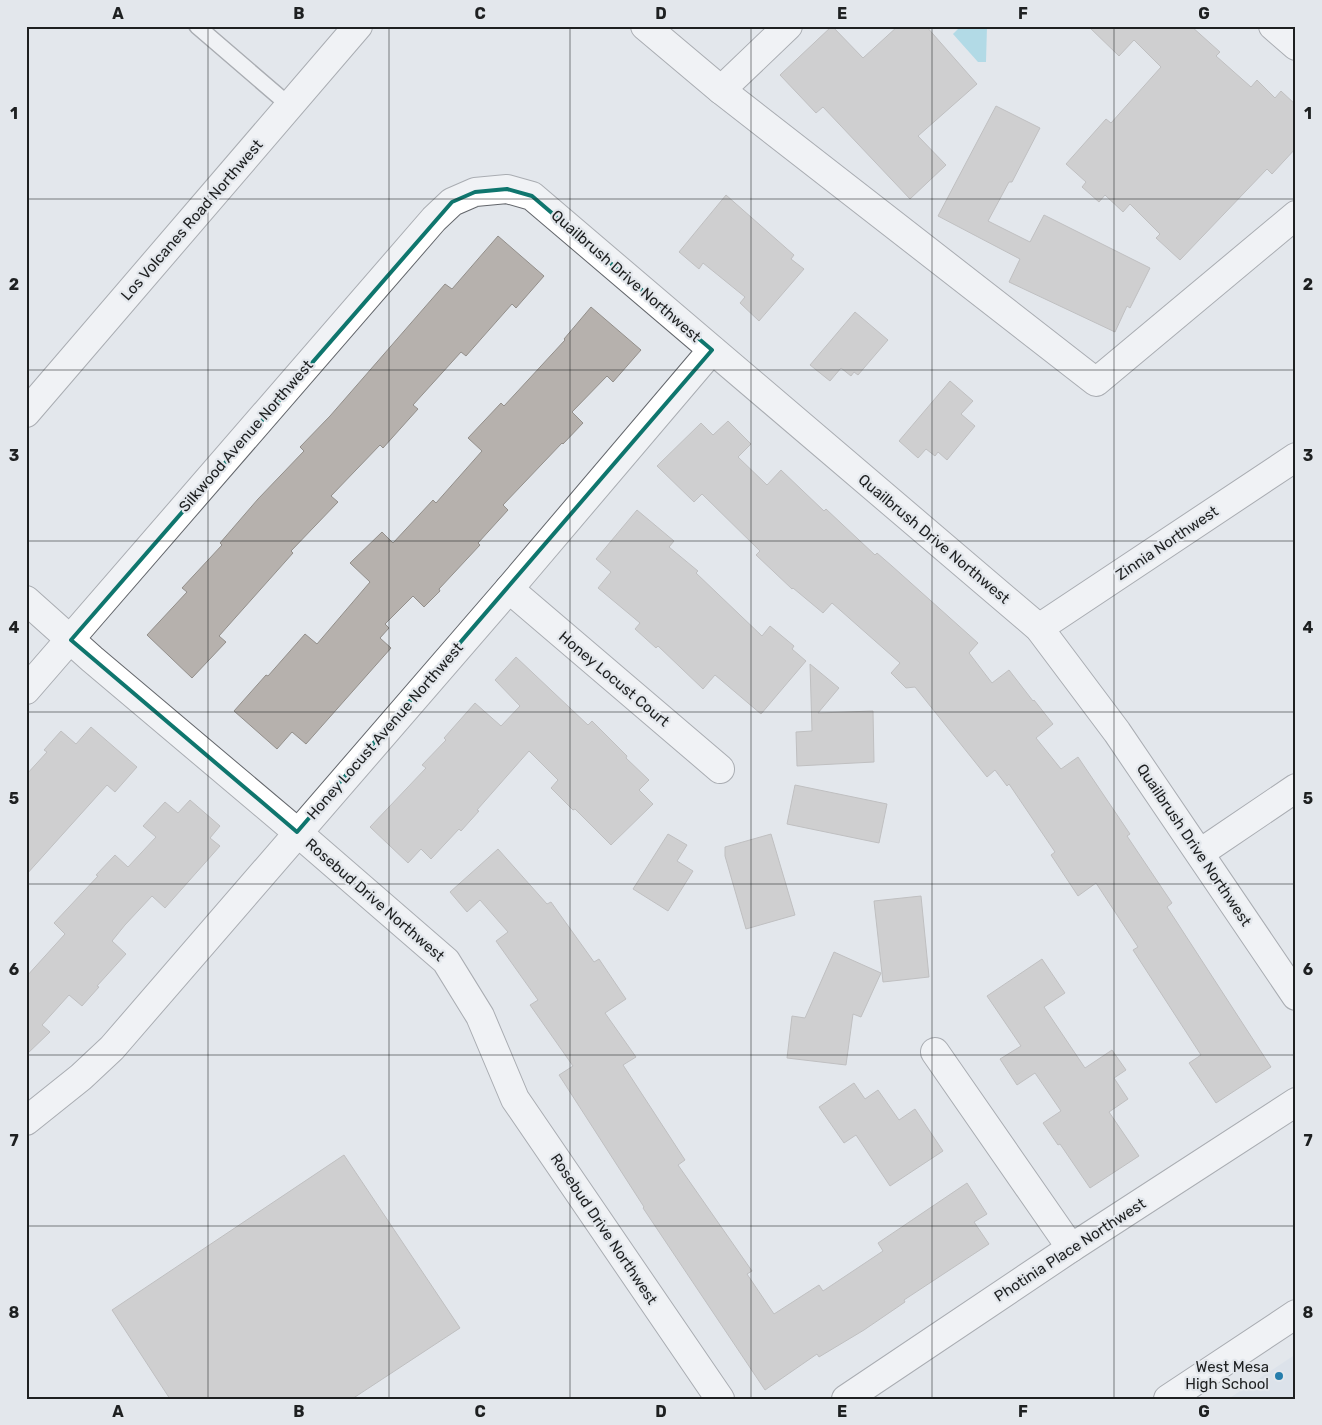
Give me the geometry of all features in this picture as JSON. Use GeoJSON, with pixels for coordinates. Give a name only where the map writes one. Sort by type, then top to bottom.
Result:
{"type":"FeatureCollection","features":[{"type":"Feature","properties":{"kind":"street","name":"Los Volcanes Road Northwest"},"geometry":{"type":"LineString","coordinates":[[26,413],[358,26]]}},
{"type":"Feature","properties":{"kind":"street"},"geometry":{"type":"LineString","coordinates":[[645,26],[721,90],[1096,382],[1296,215]]}},
{"type":"Feature","properties":{"kind":"street"},"geometry":{"type":"LineString","coordinates":[[721,90],[788,26]]}},
{"type":"Feature","properties":{"kind":"street"},"geometry":{"type":"LineString","coordinates":[[1272,26],[1296,46]]}},
{"type":"Feature","properties":{"kind":"street","name":"Quailbrush Drive Northwest"},"geometry":{"type":"LineString","coordinates":[[475,192],[506,189],[532,196],[1039,628],[1117,732],[1296,996]]}},
{"type":"Feature","properties":{"kind":"street","name":"Silkwood Avenue Northwest"},"geometry":{"type":"LineString","coordinates":[[26,690],[434,219],[452,202],[475,192]]}},
{"type":"Feature","properties":{"kind":"street","name":"Honey Locust Avenue Northwest"},"geometry":{"type":"LineString","coordinates":[[26,1121],[81,1077],[112,1048],[712,350]]}},
{"type":"Feature","properties":{"kind":"street","name":"Zinnia Northwest"},"geometry":{"type":"LineString","coordinates":[[1039,628],[1296,457]]}},
{"type":"Feature","properties":{"kind":"street","name":"Honey Locust Court"},"geometry":{"type":"LineString","coordinates":[[508,589],[720,769]]}},
{"type":"Feature","properties":{"kind":"street","name":"Rosebud Drive Northwest"},"geometry":{"type":"LineString","coordinates":[[26,600],[446,961],[480,1016],[516,1099],[720,1399]]}},
{"type":"Feature","properties":{"kind":"street"},"geometry":{"type":"LineString","coordinates":[[1200,853],[1296,788]]}},
{"type":"Feature","properties":{"kind":"street"},"geometry":{"type":"LineString","coordinates":[[935,1052],[1071,1248]]}},
{"type":"Feature","properties":{"kind":"street","name":"Photinia Place Northwest"},"geometry":{"type":"LineString","coordinates":[[846,1399],[1071,1248],[1296,1102]]}},
{"type":"Feature","properties":{"kind":"street"},"geometry":{"type":"LineString","coordinates":[[1168,1399],[1296,1314]]}},
{"type":"Feature","properties":{"kind":"lane"},"geometry":{"type":"LineString","coordinates":[[197,26],[290,106]]}},
{"type":"Feature","properties":{"kind":"highlighted area"},"geometry":{"type":"Polygon","coordinates":[[[507,189],[532,196],[712,350],[297,832],[71,640],[452,202],[475,192],[507,189]]]}},
{"type":"Feature","properties":{"kind":"shaded area","name":"West Mesa High School"},"geometry":{"type":"Polygon","coordinates":[[[1296,1354],[1296,1399],[1228,1399],[1296,1354]]]}},
{"type":"Feature","properties":{"kind":"water"},"geometry":{"type":"Polygon","coordinates":[[[961,26],[987,26],[986,62],[978,62],[953,34],[961,26]]]}},
{"type":"Feature","properties":{"kind":"building"},"geometry":{"type":"Polygon","coordinates":[[[832,26],[863,58],[898,26],[926,26],[977,84],[918,136],[946,165],[910,199],[823,107],[816,113],[780,75],[832,26]]]}},
{"type":"Feature","properties":{"kind":"building"},"geometry":{"type":"Polygon","coordinates":[[[1088,26],[1191,26],[1220,52],[1216,56],[1251,87],[1257,80],[1275,98],[1281,91],[1296,105],[1296,148],[1272,174],[1267,169],[1180,260],[1156,238],[1160,234],[1130,204],[1123,212],[1105,195],[1099,202],[1082,187],[1086,182],[1066,164],[1106,119],[1111,123],[1161,67],[1134,40],[1119,56],[1088,26]]]}},
{"type":"Feature","properties":{"kind":"building"},"geometry":{"type":"Polygon","coordinates":[[[996,106],[1040,128],[1012,182],[1009,182],[988,221],[1030,242],[1044,215],[1150,268],[1130,308],[1127,306],[1115,332],[1009,282],[1020,259],[938,216],[996,106]]]}},
{"type":"Feature","properties":{"kind":"building"},"geometry":{"type":"Polygon","coordinates":[[[726,195],[794,255],[791,259],[804,269],[759,321],[740,303],[745,297],[703,263],[699,269],[679,252],[726,195]]]}},
{"type":"Feature","properties":{"kind":"building"},"geometry":{"type":"Polygon","coordinates":[[[498,236],[544,276],[516,308],[512,304],[466,356],[461,352],[413,405],[418,409],[383,448],[380,445],[331,496],[338,502],[291,551],[293,553],[219,636],[226,642],[192,678],[147,635],[187,592],[182,588],[222,545],[220,543],[258,499],[304,451],[300,447],[330,416],[445,284],[452,289],[498,236]]]}},
{"type":"Feature","properties":{"kind":"building"},"geometry":{"type":"Polygon","coordinates":[[[591,307],[641,350],[613,382],[607,376],[572,412],[583,423],[503,505],[508,510],[478,543],[480,545],[439,589],[440,591],[424,607],[413,596],[385,624],[389,628],[380,638],[391,648],[306,744],[292,732],[277,749],[234,711],[305,634],[317,644],[370,582],[350,563],[382,532],[393,543],[433,500],[436,503],[482,451],[468,438],[501,403],[504,406],[565,340],[591,307]]]}},
{"type":"Feature","properties":{"kind":"building"},"geometry":{"type":"Polygon","coordinates":[[[855,312],[888,340],[858,375],[854,372],[851,376],[841,368],[830,381],[810,365],[855,312]]]}},
{"type":"Feature","properties":{"kind":"building"},"geometry":{"type":"Polygon","coordinates":[[[950,381],[973,401],[961,414],[975,426],[947,460],[938,452],[935,456],[926,449],[918,458],[899,441],[950,381]]]}},
{"type":"Feature","properties":{"kind":"building"},"geometry":{"type":"Polygon","coordinates":[[[728,421],[751,444],[738,457],[767,485],[781,470],[824,511],[826,509],[875,555],[877,553],[892,566],[978,643],[969,653],[992,683],[1009,670],[1053,724],[1036,738],[1061,769],[1078,757],[1130,834],[1127,836],[1172,903],[1167,907],[1271,1067],[1216,1103],[1189,1063],[1201,1055],[1133,950],[1138,947],[1096,883],[1078,896],[1051,855],[1055,852],[1009,784],[1007,786],[995,770],[987,777],[915,687],[906,688],[891,673],[900,663],[832,603],[823,613],[792,589],[756,555],[760,551],[702,494],[694,502],[657,466],[701,423],[713,435],[728,421]]]}},
{"type":"Feature","properties":{"kind":"building"},"geometry":{"type":"Polygon","coordinates":[[[637,510],[674,541],[669,547],[698,571],[696,573],[762,636],[770,626],[794,646],[792,649],[806,661],[761,714],[715,675],[703,689],[658,646],[656,648],[635,629],[640,623],[598,588],[611,572],[596,559],[637,510]]]}},
{"type":"Feature","properties":{"kind":"building"},"geometry":{"type":"Polygon","coordinates":[[[516,657],[588,725],[592,721],[627,756],[626,758],[649,780],[639,790],[653,804],[611,845],[551,788],[558,780],[529,751],[461,831],[459,829],[431,859],[421,849],[408,863],[370,827],[426,768],[422,765],[446,740],[444,738],[475,703],[501,726],[520,706],[495,680],[516,657]]]}},
{"type":"Feature","properties":{"kind":"building"},"geometry":{"type":"Polygon","coordinates":[[[810,664],[839,688],[818,713],[873,711],[874,762],[797,766],[796,732],[812,731],[810,664]]]}},
{"type":"Feature","properties":{"kind":"building"},"geometry":{"type":"Polygon","coordinates":[[[91,727],[137,767],[115,792],[107,785],[26,875],[26,775],[47,752],[44,750],[61,731],[76,744],[91,727]]]}},
{"type":"Feature","properties":{"kind":"building"},"geometry":{"type":"Polygon","coordinates":[[[795,785],[887,804],[879,843],[787,824],[795,785]]]}},
{"type":"Feature","properties":{"kind":"building"},"geometry":{"type":"Polygon","coordinates":[[[190,800],[220,826],[210,838],[220,846],[165,908],[152,896],[125,925],[112,941],[126,954],[82,1006],[69,995],[42,1025],[50,1032],[26,1055],[26,977],[65,934],[54,923],[115,855],[128,867],[156,837],[143,826],[165,802],[178,813],[190,800]]]}},
{"type":"Feature","properties":{"kind":"building"},"geometry":{"type":"Polygon","coordinates":[[[668,834],[687,845],[677,861],[693,871],[668,911],[633,889],[668,834]]]}},
{"type":"Feature","properties":{"kind":"building"},"geometry":{"type":"Polygon","coordinates":[[[771,834],[795,915],[746,929],[725,856],[725,847],[771,834]]]}},
{"type":"Feature","properties":{"kind":"building"},"geometry":{"type":"Polygon","coordinates":[[[498,849],[547,904],[551,902],[594,962],[599,959],[626,999],[605,1013],[636,1057],[623,1065],[685,1160],[678,1165],[752,1271],[747,1274],[774,1314],[819,1285],[823,1291],[883,1251],[878,1243],[967,1183],[987,1214],[974,1222],[989,1244],[904,1300],[905,1302],[864,1330],[819,1357],[817,1354],[765,1390],[643,1208],[559,1075],[573,1066],[530,1005],[538,1000],[496,941],[508,932],[480,900],[467,912],[450,892],[498,849]]]}},
{"type":"Feature","properties":{"kind":"building"},"geometry":{"type":"Polygon","coordinates":[[[921,896],[929,977],[883,982],[874,901],[921,896]]]}},
{"type":"Feature","properties":{"kind":"building"},"geometry":{"type":"Polygon","coordinates":[[[834,952],[881,973],[861,1017],[853,1014],[846,1065],[787,1058],[792,1016],[805,1018],[834,952]]]}},
{"type":"Feature","properties":{"kind":"building"},"geometry":{"type":"Polygon","coordinates":[[[1042,959],[1065,993],[1044,1007],[1085,1068],[1112,1050],[1126,1070],[1114,1078],[1128,1099],[1109,1112],[1139,1156],[1090,1188],[1043,1123],[1061,1111],[1035,1073],[1017,1085],[1000,1059],[1021,1046],[987,996],[1042,959]]]}},
{"type":"Feature","properties":{"kind":"building"},"geometry":{"type":"Polygon","coordinates":[[[854,1083],[865,1099],[878,1090],[899,1120],[915,1109],[943,1151],[890,1186],[856,1135],[844,1143],[819,1107],[854,1083]]]}},
{"type":"Feature","properties":{"kind":"building"},"geometry":{"type":"Polygon","coordinates":[[[344,1155],[460,1328],[352,1399],[170,1399],[112,1310],[344,1155]]]}},
{"type":"Feature","properties":{"kind":"place","name":"West Mesa High School"},"geometry":{"type":"Point","coordinates":[1279,1376]}}]}
